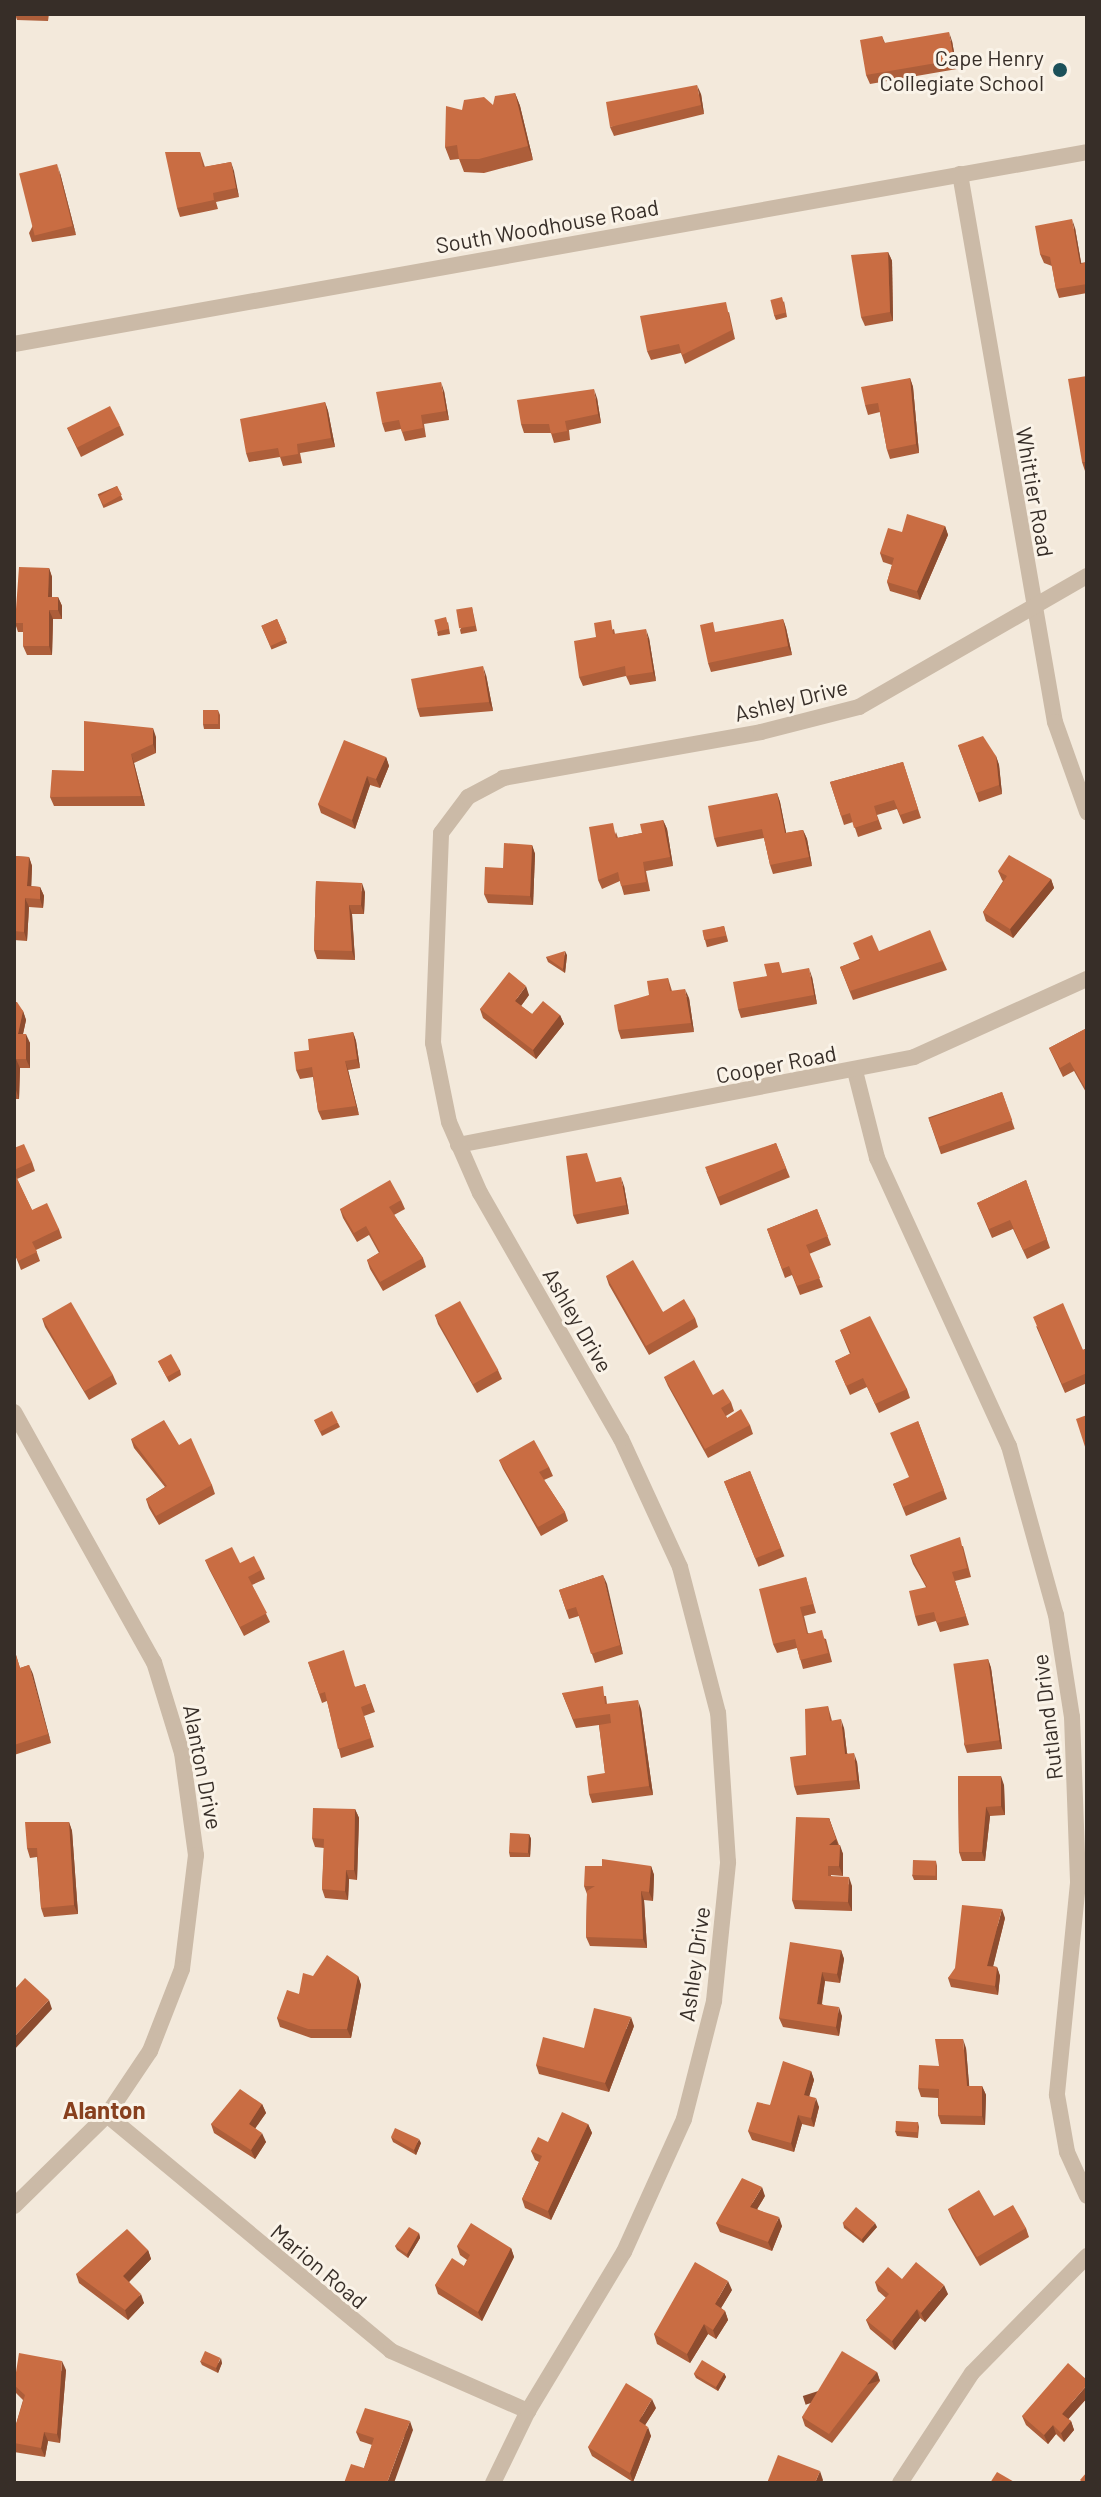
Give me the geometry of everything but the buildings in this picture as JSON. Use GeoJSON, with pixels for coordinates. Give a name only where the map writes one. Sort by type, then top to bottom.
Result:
{"type":"FeatureCollection","features":[{"type":"Feature","properties":{"kind":"street","name":"South Woodhouse Road"},"geometry":{"type":"LineString","coordinates":[[14,344],[1087,152]]}},
{"type":"Feature","properties":{"kind":"street","name":"Whittier Road"},"geometry":{"type":"LineString","coordinates":[[960,174],[1055,722],[1087,812]]}},
{"type":"Feature","properties":{"kind":"street","name":"Ashley Drive"},"geometry":{"type":"LineString","coordinates":[[493,2483],[528,2411],[624,2252],[684,2119],[722,1946],[724,1764],[696,1616],[654,1506],[458,1145],[433,1043],[435,876],[441,833],[468,797],[503,778],[761,732],[859,707],[1087,576]]}},
{"type":"Feature","properties":{"kind":"street","name":"Cooper Road"},"geometry":{"type":"LineString","coordinates":[[458,1145],[855,1071],[958,1042],[1087,979]]}},
{"type":"Feature","properties":{"kind":"street","name":"Rutland Drive"},"geometry":{"type":"LineString","coordinates":[[855,1071],[877,1158],[1009,1446],[1056,1615],[1072,1717],[1078,1869],[1057,2095],[1067,2152],[1087,2196]]}},
{"type":"Feature","properties":{"kind":"street","name":"Alanton Drive"},"geometry":{"type":"LineString","coordinates":[[14,1412],[154,1662],[182,1753],[195,1828],[195,1890],[182,1969],[150,2051],[107,2115],[14,2206]]}},
{"type":"Feature","properties":{"kind":"street","name":"Marion Road"},"geometry":{"type":"LineString","coordinates":[[107,2115],[391,2351],[528,2411]]}},
{"type":"Feature","properties":{"kind":"street"},"geometry":{"type":"LineString","coordinates":[[900,2483],[972,2373],[1087,2256]]}},
{"type":"Feature","properties":{"kind":"place","name":"Cape Henry Collegiate School"},"geometry":{"type":"Point","coordinates":[1060,70]}},
{"type":"Feature","properties":{"kind":"district","name":"Alanton"},"geometry":{"type":"Point","coordinates":[104,2110]}}]}
